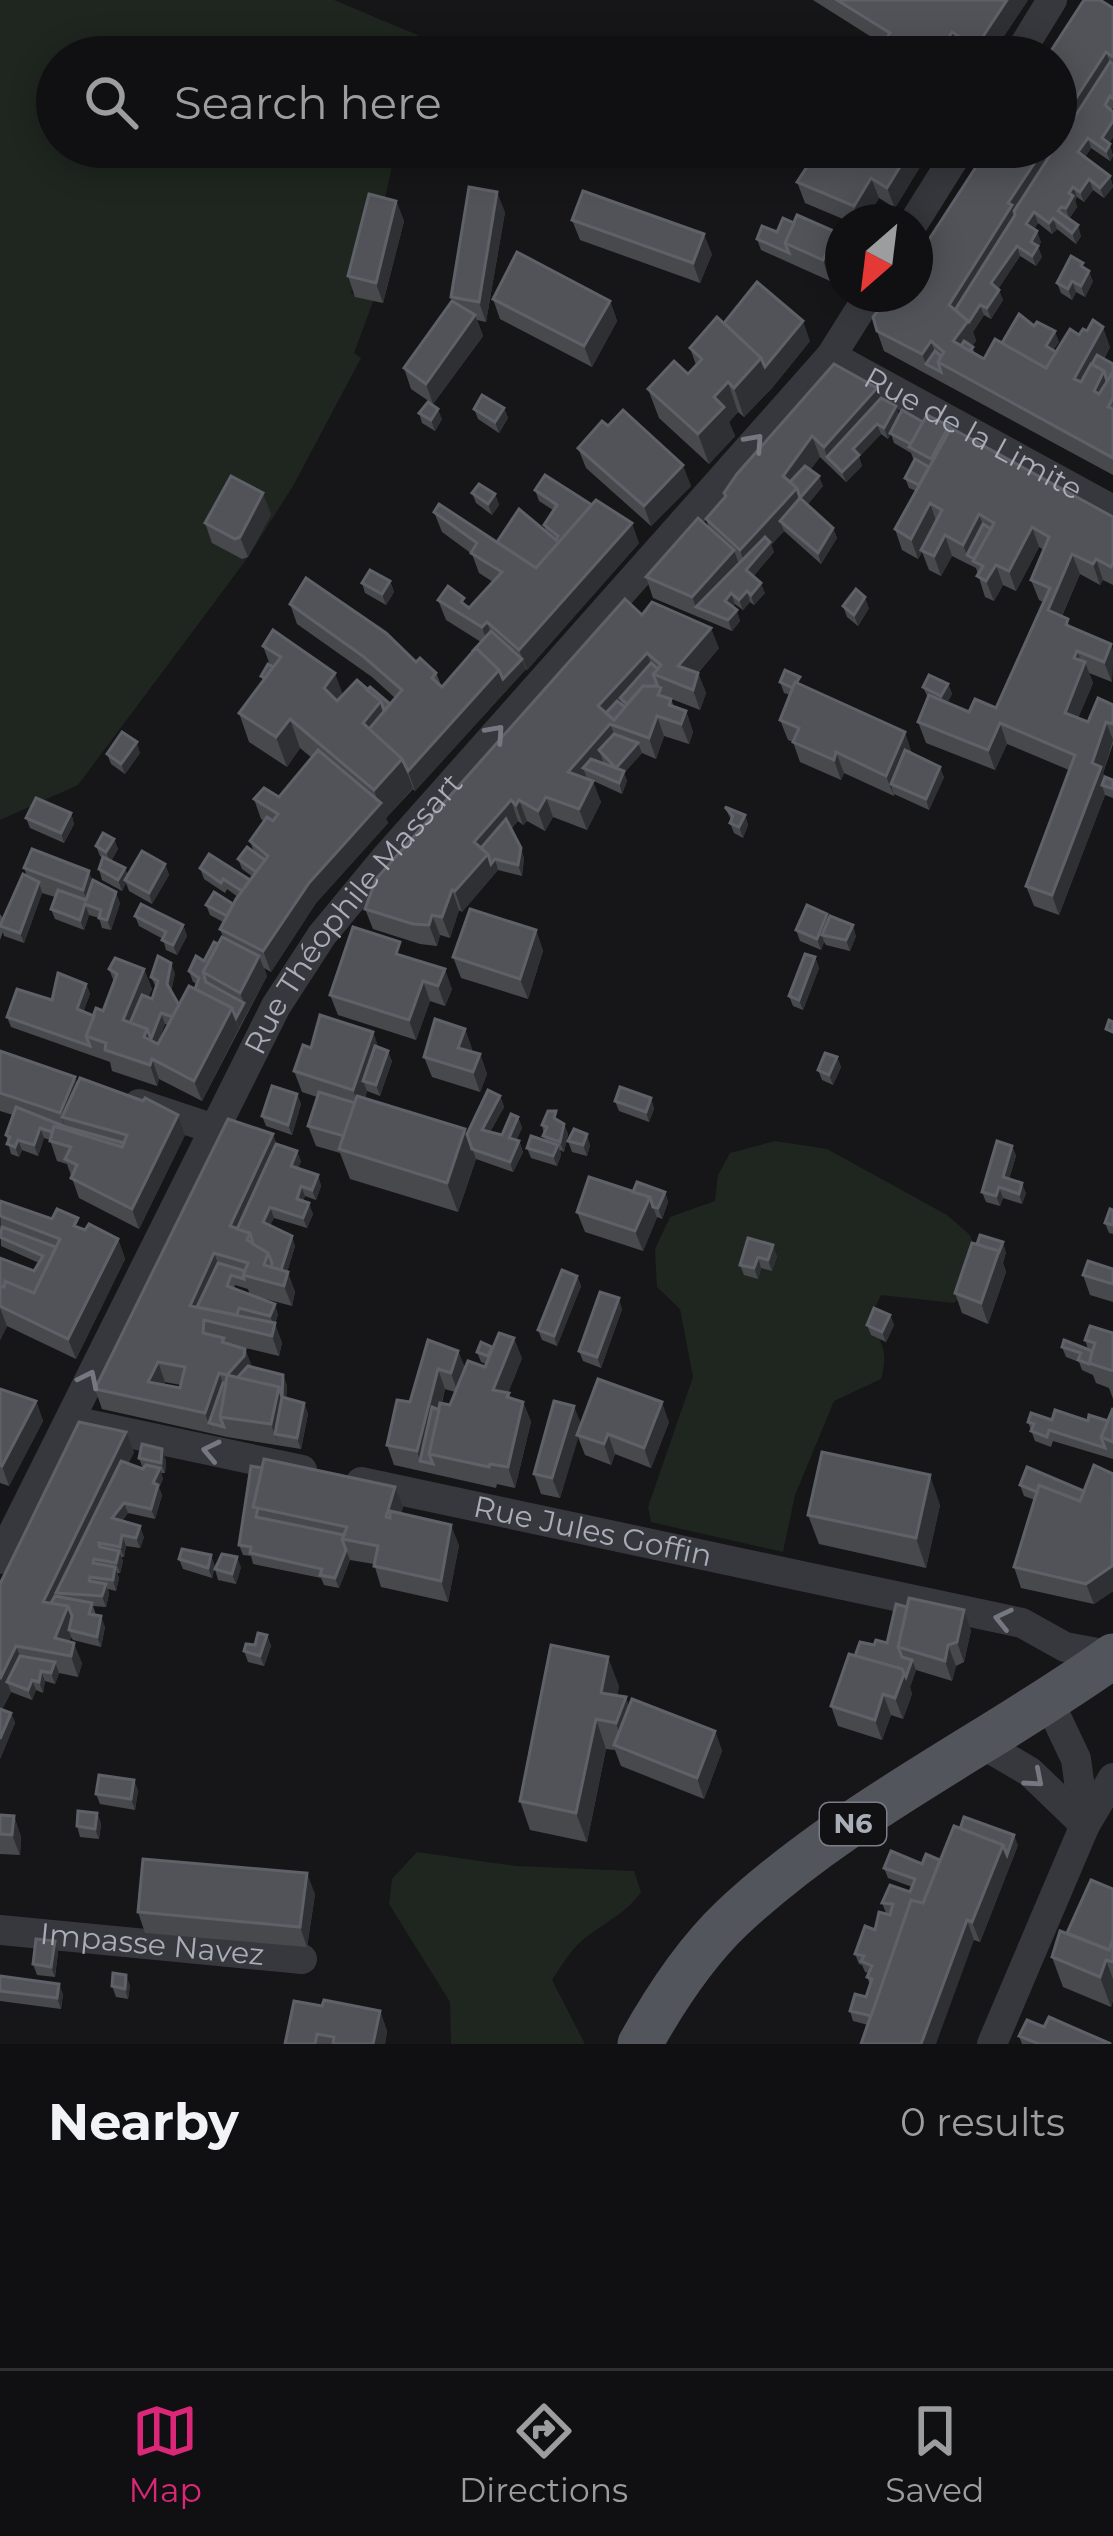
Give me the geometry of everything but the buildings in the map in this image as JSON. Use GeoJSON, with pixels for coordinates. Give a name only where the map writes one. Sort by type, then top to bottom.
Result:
{"type":"FeatureCollection","features":[{"type":"Feature","properties":{"kind":"main road","name":"N6"},"geometry":{"type":"LineString","coordinates":[[640,2044],[664,2002],[730,1920],[835,1836],[1049,1702],[1113,1656]]}},
{"type":"Feature","properties":{"kind":"street"},"geometry":{"type":"LineString","coordinates":[[1030,36],[1052,0]]}},
{"type":"Feature","properties":{"kind":"street"},"geometry":{"type":"LineString","coordinates":[[925,204],[948,168]]}},
{"type":"Feature","properties":{"kind":"street","name":"Rue Théophile Massart"},"geometry":{"type":"LineString","coordinates":[[0,1559],[276,1006],[322,935],[831,356],[859,312]]}},
{"type":"Feature","properties":{"kind":"street","name":"Rue de la Limite"},"geometry":{"type":"LineString","coordinates":[[831,356],[1113,510]]}},
{"type":"Feature","properties":{"kind":"street"},"geometry":{"type":"LineString","coordinates":[[107,1094],[214,1129]]}},
{"type":"Feature","properties":{"kind":"street","name":"Rue Jules Goffin"},"geometry":{"type":"LineString","coordinates":[[68,1420],[1022,1623],[1065,1647],[1113,1656]]}},
{"type":"Feature","properties":{"kind":"street"},"geometry":{"type":"LineString","coordinates":[[1049,1702],[1076,1759],[1085,1825]]}},
{"type":"Feature","properties":{"kind":"street"},"geometry":{"type":"LineString","coordinates":[[979,1742],[1030,1772],[1085,1825]]}},
{"type":"Feature","properties":{"kind":"street"},"geometry":{"type":"LineString","coordinates":[[992,2044],[1085,1825],[1113,1778]]}},
{"type":"Feature","properties":{"kind":"street","name":"Impasse Navez"},"geometry":{"type":"LineString","coordinates":[[0,1930],[302,1959]]}},
{"type":"Feature","properties":{"kind":"shaded area"},"geometry":{"type":"Polygon","coordinates":[[[0,0],[334,0],[420,36],[36,36],[36,168],[392,168],[381,217],[369,215],[351,293],[374,299],[354,353],[361,358],[293,486],[246,560],[78,785],[0,820],[0,0]]]}},
{"type":"Feature","properties":{"kind":"shaded area"},"geometry":{"type":"Polygon","coordinates":[[[775,1141],[827,1149],[947,1215],[970,1235],[980,1265],[970,1290],[954,1303],[881,1295],[868,1322],[883,1349],[881,1379],[834,1401],[795,1495],[783,1552],[651,1522],[648,1507],[693,1377],[680,1309],[657,1287],[655,1249],[670,1217],[715,1201],[718,1175],[730,1153],[775,1141]]]}},
{"type":"Feature","properties":{"kind":"shaded area"},"geometry":{"type":"Polygon","coordinates":[[[417,1852],[516,1866],[634,1871],[641,1892],[578,1945],[552,1980],[585,2044],[451,2044],[450,2002],[389,1904],[392,1879],[417,1852]]]}}]}
